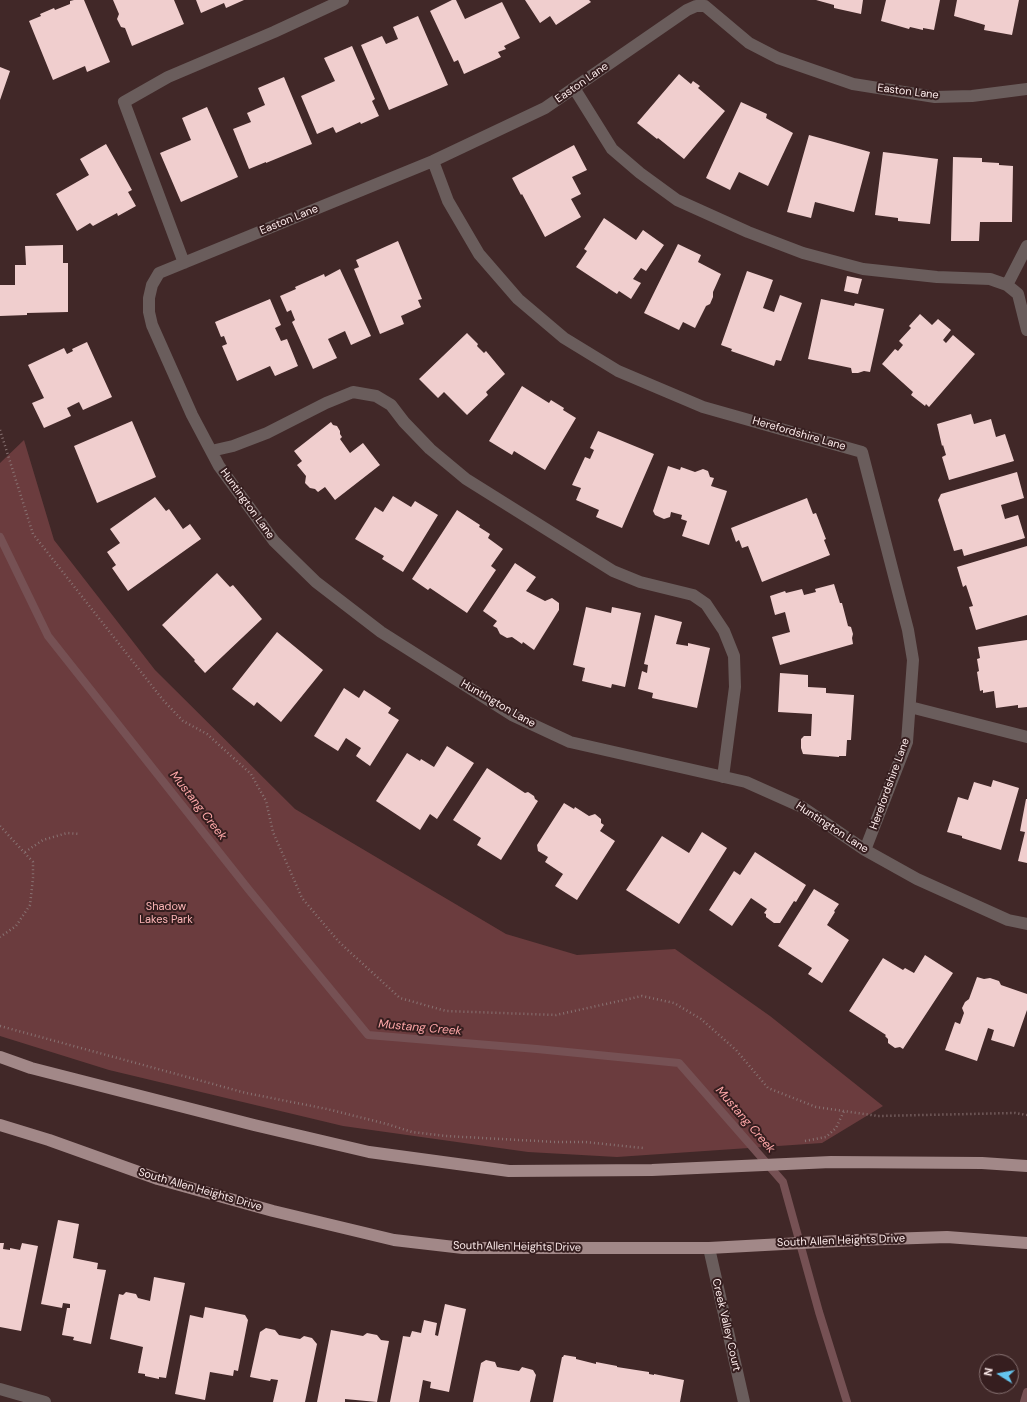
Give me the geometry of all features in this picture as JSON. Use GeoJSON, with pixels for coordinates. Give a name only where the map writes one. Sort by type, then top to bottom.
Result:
{"type":"FeatureCollection","features":[{"type":"Feature","properties":{"kind":"main road"},"geometry":{"type":"LineString","coordinates":[[0,1057],[31,1068],[254,1125],[370,1152],[509,1172],[652,1170],[831,1162],[982,1162],[1027,1166]]}},
{"type":"Feature","properties":{"kind":"main road","name":"South Allen Heights Drive"},"geometry":{"type":"LineString","coordinates":[[0,1125],[49,1140],[158,1180],[273,1212],[394,1240],[463,1248],[708,1248],[947,1237],[1027,1243]]}},
{"type":"Feature","properties":{"kind":"street"},"geometry":{"type":"LineString","coordinates":[[184,263],[124,102],[168,77],[274,32],[343,0]]}},
{"type":"Feature","properties":{"kind":"street","name":"Easton Lane"},"geometry":{"type":"LineString","coordinates":[[149,298],[152,285],[159,273],[433,161],[545,108],[687,10],[696,6],[705,6],[749,43],[778,58],[853,84],[935,97],[972,96],[1027,88]]}},
{"type":"Feature","properties":{"kind":"street"},"geometry":{"type":"LineString","coordinates":[[574,88],[612,149],[640,173],[677,200],[748,232],[803,253],[863,269],[937,277],[990,279],[1007,285],[1018,294],[1027,330]]}},
{"type":"Feature","properties":{"kind":"street","name":"Herefordshire Lane"},"geometry":{"type":"LineString","coordinates":[[433,161],[448,201],[479,254],[518,299],[564,338],[618,371],[703,407],[862,452],[908,630],[913,660],[907,742],[865,850]]}},
{"type":"Feature","properties":{"kind":"street"},"geometry":{"type":"LineString","coordinates":[[1007,285],[1027,246]]}},
{"type":"Feature","properties":{"kind":"street","name":"Huntington Lane"},"geometry":{"type":"LineString","coordinates":[[149,298],[149,312],[152,324],[192,415],[219,466],[274,542],[316,582],[381,632],[512,715],[570,742],[746,782],[802,806],[865,850],[917,879],[1008,920],[1027,924]]}},
{"type":"Feature","properties":{"kind":"street"},"geometry":{"type":"LineString","coordinates":[[211,451],[233,446],[267,433],[326,403],[353,392],[376,396],[391,405],[404,422],[430,449],[466,479],[613,571],[640,582],[693,595],[706,604],[724,631],[734,656],[735,687],[723,777]]}},
{"type":"Feature","properties":{"kind":"street"},"geometry":{"type":"LineString","coordinates":[[910,707],[1027,737]]}},
{"type":"Feature","properties":{"kind":"street","name":"Creek Valley Court"},"geometry":{"type":"LineString","coordinates":[[708,1248],[744,1402]]}},
{"type":"Feature","properties":{"kind":"street"},"geometry":{"type":"LineString","coordinates":[[0,1389],[45,1402]]}},
{"type":"Feature","properties":{"kind":"path"},"geometry":{"type":"LineString","coordinates":[[0,430],[33,534],[163,700],[183,721],[207,734],[251,774],[266,801],[273,832],[302,898],[339,942],[400,998],[446,1011],[556,1015],[642,996],[674,1003],[701,1019],[736,1050],[768,1088],[816,1107],[878,1116],[1015,1113],[1027,1115]]}},
{"type":"Feature","properties":{"kind":"path"},"geometry":{"type":"LineString","coordinates":[[0,826],[33,862],[30,905],[16,926],[0,937]]}},
{"type":"Feature","properties":{"kind":"path"},"geometry":{"type":"LineString","coordinates":[[25,852],[43,840],[67,833],[80,834]]}},
{"type":"Feature","properties":{"kind":"path"},"geometry":{"type":"LineString","coordinates":[[0,1026],[246,1093],[327,1109],[412,1132],[446,1136],[556,1142],[585,1142],[644,1148]]}},
{"type":"Feature","properties":{"kind":"path"},"geometry":{"type":"LineString","coordinates":[[807,1141],[826,1138],[836,1128],[844,1111]]}},
{"type":"Feature","properties":{"kind":"green space","name":"Shadow Lakes Park"},"geometry":{"type":"Polygon","coordinates":[[[24,440],[54,540],[155,670],[295,809],[506,934],[577,955],[675,949],[770,1016],[883,1106],[822,1143],[617,1157],[528,1152],[343,1126],[109,1070],[0,1036],[0,463],[24,440]]]}},
{"type":"Feature","properties":{"kind":"building"},"geometry":{"type":"Polygon","coordinates":[[[84,0],[110,62],[87,72],[85,66],[53,80],[29,21],[54,8],[55,10],[70,4],[70,1],[84,0]]]}},
{"type":"Feature","properties":{"kind":"building"},"geometry":{"type":"Polygon","coordinates":[[[113,0],[174,0],[184,24],[132,46],[125,28],[121,27],[117,19],[119,14],[113,0]]]}},
{"type":"Feature","properties":{"kind":"building"},"geometry":{"type":"Polygon","coordinates":[[[196,0],[244,0],[226,8],[224,3],[201,13],[196,0]]]}},
{"type":"Feature","properties":{"kind":"building"},"geometry":{"type":"Polygon","coordinates":[[[452,0],[456,0],[465,19],[502,2],[520,38],[504,46],[506,49],[498,52],[501,57],[464,74],[458,60],[454,62],[430,11],[452,0]]]}},
{"type":"Feature","properties":{"kind":"building"},"geometry":{"type":"Polygon","coordinates":[[[525,0],[589,0],[591,2],[556,25],[550,16],[540,23],[525,0]]]}},
{"type":"Feature","properties":{"kind":"building"},"geometry":{"type":"Polygon","coordinates":[[[816,0],[863,0],[861,14],[834,8],[834,5],[816,0]]]}},
{"type":"Feature","properties":{"kind":"building"},"geometry":{"type":"Polygon","coordinates":[[[886,0],[940,0],[934,30],[923,28],[923,30],[910,27],[909,29],[881,21],[886,0]]]}},
{"type":"Feature","properties":{"kind":"building"},"geometry":{"type":"Polygon","coordinates":[[[957,0],[1019,0],[1012,35],[984,30],[985,25],[954,16],[957,0]]]}},
{"type":"Feature","properties":{"kind":"building"},"geometry":{"type":"Polygon","coordinates":[[[418,16],[448,85],[389,110],[361,45],[382,36],[386,44],[398,39],[393,27],[418,16]]]}},
{"type":"Feature","properties":{"kind":"building"},"geometry":{"type":"Polygon","coordinates":[[[352,46],[375,99],[372,101],[379,116],[361,124],[360,122],[336,133],[333,127],[317,134],[301,96],[335,81],[324,58],[352,46]]]}},
{"type":"Feature","properties":{"kind":"building"},"geometry":{"type":"Polygon","coordinates":[[[0,67],[10,71],[0,100],[0,67]]]}},
{"type":"Feature","properties":{"kind":"building"},"geometry":{"type":"Polygon","coordinates":[[[679,74],[691,84],[693,81],[700,86],[698,88],[725,111],[684,159],[637,123],[679,74]]]}},
{"type":"Feature","properties":{"kind":"building"},"geometry":{"type":"Polygon","coordinates":[[[284,77],[312,144],[249,169],[233,129],[251,122],[247,113],[265,105],[258,88],[284,77]]]}},
{"type":"Feature","properties":{"kind":"building"},"geometry":{"type":"Polygon","coordinates":[[[741,102],[767,114],[766,118],[793,133],[768,186],[739,172],[730,190],[706,178],[741,102]]]}},
{"type":"Feature","properties":{"kind":"building"},"geometry":{"type":"Polygon","coordinates":[[[207,107],[238,177],[181,202],[160,153],[191,140],[182,118],[207,107]]]}},
{"type":"Feature","properties":{"kind":"building"},"geometry":{"type":"Polygon","coordinates":[[[809,135],[870,152],[854,212],[815,202],[811,218],[787,212],[809,135]]]}},
{"type":"Feature","properties":{"kind":"building"},"geometry":{"type":"Polygon","coordinates":[[[106,144],[132,190],[128,192],[136,206],[118,216],[117,213],[93,226],[90,223],[77,231],[56,194],[89,175],[80,159],[106,144]]]}},
{"type":"Feature","properties":{"kind":"building"},"geometry":{"type":"Polygon","coordinates":[[[574,145],[587,170],[572,177],[581,194],[571,199],[581,217],[545,237],[512,178],[574,145]]]}},
{"type":"Feature","properties":{"kind":"building"},"geometry":{"type":"Polygon","coordinates":[[[883,152],[938,159],[930,224],[898,221],[898,218],[875,215],[883,152]]]}},
{"type":"Feature","properties":{"kind":"building"},"geometry":{"type":"Polygon","coordinates":[[[953,157],[982,158],[982,162],[1013,166],[1012,222],[980,222],[979,241],[951,241],[953,157]]]}},
{"type":"Feature","properties":{"kind":"building"},"geometry":{"type":"Polygon","coordinates":[[[604,218],[636,240],[643,230],[664,245],[646,271],[641,268],[633,279],[641,283],[631,299],[619,291],[617,294],[576,267],[587,251],[584,249],[604,218]]]}},
{"type":"Feature","properties":{"kind":"building"},"geometry":{"type":"Polygon","coordinates":[[[398,241],[422,299],[418,300],[421,307],[401,316],[404,324],[380,334],[354,269],[359,267],[356,260],[398,241]]]}},
{"type":"Feature","properties":{"kind":"building"},"geometry":{"type":"Polygon","coordinates":[[[678,244],[701,255],[698,262],[721,274],[713,292],[713,297],[710,304],[706,306],[695,328],[683,322],[679,330],[644,313],[678,244]]]}},
{"type":"Feature","properties":{"kind":"building"},"geometry":{"type":"Polygon","coordinates":[[[63,245],[63,263],[68,263],[68,312],[27,313],[27,315],[0,316],[0,285],[15,285],[15,265],[26,265],[25,246],[63,245]]]}},
{"type":"Feature","properties":{"kind":"building"},"geometry":{"type":"Polygon","coordinates":[[[340,269],[371,336],[351,345],[345,331],[328,339],[337,358],[313,369],[292,322],[295,320],[291,310],[287,312],[280,296],[296,289],[295,287],[324,274],[325,277],[340,269]]]}},
{"type":"Feature","properties":{"kind":"building"},"geometry":{"type":"Polygon","coordinates":[[[747,271],[773,280],[763,308],[774,312],[780,295],[802,303],[781,361],[776,360],[774,366],[731,351],[732,349],[721,345],[747,271]]]}},
{"type":"Feature","properties":{"kind":"building"},"geometry":{"type":"Polygon","coordinates":[[[847,276],[862,279],[858,294],[844,291],[847,276]]]}},
{"type":"Feature","properties":{"kind":"building"},"geometry":{"type":"Polygon","coordinates":[[[270,299],[281,325],[275,328],[281,341],[287,339],[298,366],[275,376],[270,366],[237,381],[222,346],[227,344],[224,336],[221,337],[215,322],[270,299]]]}},
{"type":"Feature","properties":{"kind":"building"},"geometry":{"type":"Polygon","coordinates":[[[821,299],[854,306],[855,303],[884,309],[870,372],[864,371],[852,373],[851,368],[808,359],[821,299]]]}},
{"type":"Feature","properties":{"kind":"building"},"geometry":{"type":"Polygon","coordinates":[[[920,314],[932,325],[938,319],[951,330],[943,340],[946,343],[953,335],[975,354],[929,407],[926,404],[925,406],[911,395],[913,392],[882,364],[895,349],[898,351],[903,345],[899,341],[911,328],[909,326],[920,314]]]}},
{"type":"Feature","properties":{"kind":"building"},"geometry":{"type":"Polygon","coordinates":[[[467,333],[478,344],[477,346],[484,353],[486,351],[505,374],[486,392],[488,395],[467,415],[444,392],[438,398],[419,379],[467,333]]]}},
{"type":"Feature","properties":{"kind":"building"},"geometry":{"type":"Polygon","coordinates":[[[87,342],[112,397],[83,410],[79,402],[67,408],[71,416],[44,428],[32,403],[44,398],[28,365],[64,348],[67,354],[73,351],[72,349],[87,342]]]}},
{"type":"Feature","properties":{"kind":"building"},"geometry":{"type":"Polygon","coordinates":[[[522,386],[549,403],[551,400],[576,418],[545,470],[514,451],[512,455],[489,441],[522,386]]]}},
{"type":"Feature","properties":{"kind":"building"},"geometry":{"type":"Polygon","coordinates":[[[971,414],[974,424],[991,419],[996,437],[1005,434],[1014,461],[949,480],[942,457],[946,455],[943,445],[942,446],[937,424],[971,414]]]}},
{"type":"Feature","properties":{"kind":"building"},"geometry":{"type":"Polygon","coordinates":[[[132,421],[156,477],[97,503],[74,446],[132,421]]]}},
{"type":"Feature","properties":{"kind":"building"},"geometry":{"type":"Polygon","coordinates":[[[331,422],[333,425],[337,426],[342,437],[340,439],[350,453],[363,443],[380,465],[335,500],[325,487],[318,492],[315,489],[310,488],[305,483],[306,476],[297,465],[302,461],[294,451],[331,422]]]}},
{"type":"Feature","properties":{"kind":"building"},"geometry":{"type":"Polygon","coordinates":[[[598,431],[654,454],[622,528],[596,517],[599,510],[576,500],[581,488],[572,485],[585,457],[590,459],[594,450],[590,448],[598,431]]]}},
{"type":"Feature","properties":{"kind":"building"},"geometry":{"type":"Polygon","coordinates":[[[668,466],[680,470],[681,467],[695,472],[703,469],[708,471],[710,477],[714,478],[711,486],[727,491],[709,545],[682,536],[687,521],[681,519],[682,515],[671,512],[670,517],[664,519],[655,515],[653,511],[668,466]]]}},
{"type":"Feature","properties":{"kind":"building"},"geometry":{"type":"Polygon","coordinates":[[[1017,472],[1024,498],[1001,505],[1005,519],[1018,515],[1025,538],[964,556],[962,549],[954,551],[938,500],[941,494],[1017,472]]]}},
{"type":"Feature","properties":{"kind":"building"},"geometry":{"type":"Polygon","coordinates":[[[393,496],[411,507],[415,501],[438,515],[403,572],[382,559],[384,556],[355,539],[375,507],[383,512],[393,496]]]}},
{"type":"Feature","properties":{"kind":"building"},"geometry":{"type":"Polygon","coordinates":[[[155,497],[166,511],[169,509],[183,529],[190,524],[201,539],[128,591],[112,568],[116,565],[107,552],[120,543],[110,529],[155,497]]]}},
{"type":"Feature","properties":{"kind":"building"},"geometry":{"type":"Polygon","coordinates":[[[807,498],[813,514],[816,513],[826,539],[824,540],[830,555],[762,582],[748,546],[742,548],[739,540],[736,542],[731,528],[807,498]]]}},
{"type":"Feature","properties":{"kind":"building"},"geometry":{"type":"Polygon","coordinates":[[[457,510],[480,525],[479,527],[490,534],[488,538],[503,549],[491,566],[496,570],[467,613],[430,588],[428,590],[412,579],[457,510]]]}},
{"type":"Feature","properties":{"kind":"building"},"geometry":{"type":"Polygon","coordinates":[[[1027,546],[1027,615],[976,630],[969,607],[973,606],[966,585],[963,587],[957,567],[1027,546]]]}},
{"type":"Feature","properties":{"kind":"building"},"geometry":{"type":"Polygon","coordinates":[[[515,563],[536,577],[526,591],[545,601],[552,598],[559,603],[559,610],[534,650],[523,642],[522,644],[512,637],[507,638],[500,634],[497,628],[493,626],[497,621],[483,611],[515,563]]]}},
{"type":"Feature","properties":{"kind":"building"},"geometry":{"type":"Polygon","coordinates":[[[217,573],[230,587],[233,585],[262,619],[205,673],[194,661],[195,660],[162,625],[217,573]]]}},
{"type":"Feature","properties":{"kind":"building"},"geometry":{"type":"Polygon","coordinates":[[[834,584],[840,603],[842,603],[848,626],[851,627],[853,644],[780,665],[772,637],[790,632],[785,612],[775,615],[770,596],[785,591],[786,593],[802,589],[804,595],[816,592],[815,589],[834,584]]]}},
{"type":"Feature","properties":{"kind":"building"},"geometry":{"type":"Polygon","coordinates":[[[586,607],[611,613],[612,607],[641,613],[625,687],[612,684],[611,688],[582,681],[585,668],[573,665],[586,607]]]}},
{"type":"Feature","properties":{"kind":"building"},"geometry":{"type":"Polygon","coordinates":[[[655,615],[682,622],[676,644],[688,646],[688,643],[710,648],[697,708],[652,698],[653,693],[638,689],[642,671],[647,673],[648,665],[644,664],[655,615]]]}},
{"type":"Feature","properties":{"kind":"building"},"geometry":{"type":"Polygon","coordinates":[[[277,632],[323,670],[281,722],[257,702],[254,706],[232,689],[277,632]]]}},
{"type":"Feature","properties":{"kind":"building"},"geometry":{"type":"Polygon","coordinates":[[[1027,640],[1027,707],[1018,708],[1018,705],[996,708],[994,691],[983,693],[983,690],[980,691],[977,672],[979,671],[977,659],[980,658],[978,647],[1027,640]]]}},
{"type":"Feature","properties":{"kind":"building"},"geometry":{"type":"Polygon","coordinates":[[[780,673],[808,675],[808,687],[826,688],[826,693],[854,695],[851,740],[847,740],[846,756],[839,757],[803,754],[801,739],[804,736],[811,736],[812,714],[778,712],[780,673]]]}},
{"type":"Feature","properties":{"kind":"building"},"geometry":{"type":"Polygon","coordinates":[[[344,688],[359,698],[364,690],[391,708],[388,713],[399,720],[370,766],[356,756],[361,748],[346,738],[338,751],[314,736],[344,688]]]}},
{"type":"Feature","properties":{"kind":"building"},"geometry":{"type":"Polygon","coordinates":[[[447,746],[474,763],[437,819],[430,814],[420,830],[376,801],[407,753],[434,767],[447,746]]]}},
{"type":"Feature","properties":{"kind":"building"},"geometry":{"type":"Polygon","coordinates":[[[487,768],[525,793],[528,792],[538,801],[501,860],[477,845],[481,838],[453,820],[487,768]]]}},
{"type":"Feature","properties":{"kind":"building"},"geometry":{"type":"Polygon","coordinates":[[[993,780],[1019,788],[1001,850],[947,832],[958,797],[968,800],[974,782],[991,787],[993,780]]]}},
{"type":"Feature","properties":{"kind":"building"},"geometry":{"type":"Polygon","coordinates":[[[1026,799],[1027,863],[1018,861],[1025,832],[1020,831],[1026,799]]]}},
{"type":"Feature","properties":{"kind":"building"},"geometry":{"type":"Polygon","coordinates":[[[564,803],[574,809],[575,807],[589,816],[595,814],[601,819],[601,823],[604,825],[600,831],[615,841],[577,900],[555,886],[563,874],[545,862],[548,857],[538,851],[537,845],[564,803]]]}},
{"type":"Feature","properties":{"kind":"building"},"geometry":{"type":"Polygon","coordinates":[[[702,832],[727,848],[679,924],[626,890],[662,836],[689,853],[702,832]]]}},
{"type":"Feature","properties":{"kind":"building"},"geometry":{"type":"Polygon","coordinates":[[[755,852],[806,885],[796,902],[794,901],[780,923],[774,923],[766,917],[766,914],[764,913],[767,909],[751,898],[732,926],[709,910],[734,871],[740,875],[755,852]]]}},
{"type":"Feature","properties":{"kind":"building"},"geometry":{"type":"Polygon","coordinates":[[[814,889],[839,904],[827,925],[849,940],[822,983],[808,974],[812,968],[778,946],[814,889]]]}},
{"type":"Feature","properties":{"kind":"building"},"geometry":{"type":"Polygon","coordinates":[[[925,955],[953,973],[903,1049],[900,1047],[895,1048],[888,1043],[888,1039],[885,1036],[886,1035],[849,1011],[883,958],[903,970],[905,968],[914,973],[925,955]]]}},
{"type":"Feature","properties":{"kind":"building"},"geometry":{"type":"Polygon","coordinates":[[[977,977],[984,979],[990,978],[999,981],[1001,985],[1027,994],[1027,1010],[1014,1047],[991,1040],[994,1030],[988,1028],[977,1061],[945,1050],[955,1022],[960,1024],[964,1013],[962,1008],[965,1002],[969,999],[977,977]]]}},
{"type":"Feature","properties":{"kind":"building"},"geometry":{"type":"Polygon","coordinates":[[[58,1220],[79,1224],[73,1258],[98,1263],[97,1269],[106,1270],[91,1344],[73,1340],[74,1337],[62,1335],[67,1308],[70,1308],[70,1304],[63,1303],[62,1308],[41,1304],[58,1220]]]}},
{"type":"Feature","properties":{"kind":"building"},"geometry":{"type":"Polygon","coordinates":[[[0,1243],[4,1243],[3,1249],[10,1250],[10,1248],[20,1250],[22,1243],[38,1246],[21,1331],[0,1327],[0,1243]]]}},
{"type":"Feature","properties":{"kind":"building"},"geometry":{"type":"Polygon","coordinates":[[[154,1277],[185,1283],[166,1378],[159,1377],[159,1379],[138,1373],[143,1347],[110,1339],[119,1294],[123,1295],[126,1292],[136,1294],[138,1298],[150,1301],[154,1277]]]}},
{"type":"Feature","properties":{"kind":"building"},"geometry":{"type":"Polygon","coordinates":[[[445,1304],[466,1309],[449,1392],[430,1388],[431,1382],[423,1380],[419,1402],[390,1402],[403,1336],[410,1337],[412,1331],[421,1333],[424,1320],[437,1323],[435,1335],[438,1336],[445,1304]]]}},
{"type":"Feature","properties":{"kind":"building"},"geometry":{"type":"Polygon","coordinates":[[[205,1307],[245,1315],[248,1320],[238,1371],[234,1370],[233,1376],[210,1372],[205,1400],[175,1394],[190,1315],[203,1318],[205,1307]]]}},
{"type":"Feature","properties":{"kind":"building"},"geometry":{"type":"Polygon","coordinates":[[[266,1328],[275,1330],[279,1335],[300,1339],[304,1336],[312,1338],[317,1344],[305,1402],[273,1402],[278,1380],[271,1379],[270,1381],[250,1377],[260,1332],[266,1328]]]}},
{"type":"Feature","properties":{"kind":"building"},"geometry":{"type":"Polygon","coordinates":[[[331,1330],[363,1336],[367,1333],[377,1335],[381,1340],[389,1341],[377,1402],[345,1399],[345,1402],[317,1402],[331,1330]]]}},
{"type":"Feature","properties":{"kind":"building"},"geometry":{"type":"Polygon","coordinates":[[[564,1355],[576,1357],[576,1359],[596,1364],[596,1362],[684,1380],[680,1402],[553,1402],[562,1357],[564,1355]]]}},
{"type":"Feature","properties":{"kind":"building"},"geometry":{"type":"Polygon","coordinates":[[[486,1360],[495,1362],[497,1367],[519,1371],[522,1367],[533,1370],[536,1375],[530,1402],[473,1402],[481,1363],[486,1360]]]}},
{"type":"Feature","properties":{"kind":"waterway","name":"Mustang Creek"},"geometry":{"type":"LineString","coordinates":[[0,537],[48,636],[249,890],[368,1035],[537,1049],[679,1063],[783,1182],[819,1312],[847,1402]]}},
{"type":"Feature","properties":{"kind":"waterway","name":"Mustang Creek"},"geometry":{"type":"LineString","coordinates":[[1024,1402],[1027,1392]]}}]}
